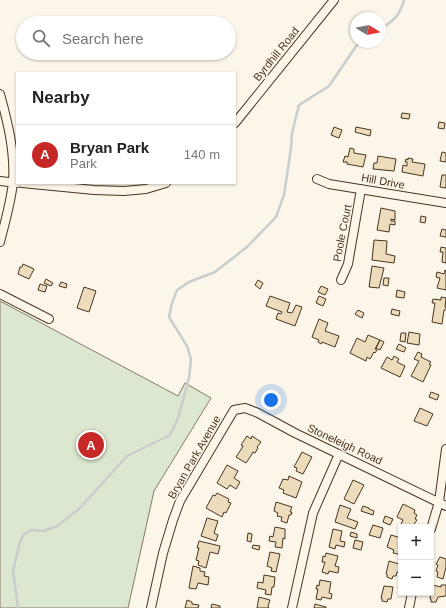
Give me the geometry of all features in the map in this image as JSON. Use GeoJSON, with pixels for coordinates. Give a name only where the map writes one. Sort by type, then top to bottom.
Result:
{"type":"FeatureCollection","features":[{"type":"Feature","properties":{"kind":"street","name":"Byrdhill Road"},"geometry":{"type":"LineString","coordinates":[[236,122],[334,0]]}},
{"type":"Feature","properties":{"kind":"street"},"geometry":{"type":"LineString","coordinates":[[0,94],[12,151],[15,182],[0,242]]}},
{"type":"Feature","properties":{"kind":"street","name":"Hill Drive"},"geometry":{"type":"LineString","coordinates":[[317,179],[329,184],[446,203]]}},
{"type":"Feature","properties":{"kind":"street"},"geometry":{"type":"LineString","coordinates":[[0,181],[15,182]]}},
{"type":"Feature","properties":{"kind":"street"},"geometry":{"type":"LineString","coordinates":[[33,184],[110,191],[159,184]]}},
{"type":"Feature","properties":{"kind":"street","name":"Poole Court"},"geometry":{"type":"LineString","coordinates":[[341,280],[348,264],[361,189]]}},
{"type":"Feature","properties":{"kind":"street"},"geometry":{"type":"LineString","coordinates":[[0,294],[49,319]]}},
{"type":"Feature","properties":{"kind":"street","name":"Stoneleigh Road"},"geometry":{"type":"LineString","coordinates":[[234,410],[245,408],[443,504]]}},
{"type":"Feature","properties":{"kind":"street","name":"Bryan Park Avenue"},"geometry":{"type":"LineString","coordinates":[[151,608],[172,520],[180,501],[234,410]]}},
{"type":"Feature","properties":{"kind":"street"},"geometry":{"type":"LineString","coordinates":[[433,524],[443,504],[446,449]]}},
{"type":"Feature","properties":{"kind":"street"},"geometry":{"type":"LineString","coordinates":[[292,608],[313,513],[339,454]]}},
{"type":"Feature","properties":{"kind":"street"},"geometry":{"type":"LineString","coordinates":[[409,608],[411,596]]}},
{"type":"Feature","properties":{"kind":"green space"},"geometry":{"type":"Polygon","coordinates":[[[0,301],[178,396],[185,383],[211,398],[154,491],[128,608],[0,608],[0,301]]]}},
{"type":"Feature","properties":{"kind":"building"},"geometry":{"type":"Polygon","coordinates":[[[402,113],[410,114],[409,119],[401,118],[402,113]]]}},
{"type":"Feature","properties":{"kind":"building"},"geometry":{"type":"Polygon","coordinates":[[[439,122],[445,123],[444,129],[438,128],[439,122]]]}},
{"type":"Feature","properties":{"kind":"building"},"geometry":{"type":"Polygon","coordinates":[[[334,127],[342,130],[339,138],[331,135],[334,127]]]}},
{"type":"Feature","properties":{"kind":"building"},"geometry":{"type":"Polygon","coordinates":[[[356,127],[371,130],[370,136],[355,132],[356,127]]]}},
{"type":"Feature","properties":{"kind":"building"},"geometry":{"type":"Polygon","coordinates":[[[350,148],[354,149],[354,153],[366,155],[363,167],[343,162],[345,156],[348,157],[350,148]]]}},
{"type":"Feature","properties":{"kind":"building"},"geometry":{"type":"Polygon","coordinates":[[[442,152],[446,153],[446,162],[440,161],[442,152]]]}},
{"type":"Feature","properties":{"kind":"building"},"geometry":{"type":"Polygon","coordinates":[[[378,156],[396,159],[394,171],[373,169],[374,163],[377,163],[378,156]]]}},
{"type":"Feature","properties":{"kind":"building"},"geometry":{"type":"Polygon","coordinates":[[[408,158],[413,159],[412,162],[425,164],[423,176],[402,172],[403,165],[407,166],[407,162],[405,162],[408,158]]]}},
{"type":"Feature","properties":{"kind":"building"},"geometry":{"type":"Polygon","coordinates":[[[442,175],[446,175],[446,188],[440,187],[442,175]]]}},
{"type":"Feature","properties":{"kind":"building"},"geometry":{"type":"Polygon","coordinates":[[[381,208],[395,211],[395,220],[391,219],[391,221],[395,221],[395,225],[390,224],[389,232],[377,230],[381,208]]]}},
{"type":"Feature","properties":{"kind":"building"},"geometry":{"type":"Polygon","coordinates":[[[421,216],[426,217],[425,223],[420,222],[421,216]]]}},
{"type":"Feature","properties":{"kind":"building"},"geometry":{"type":"Polygon","coordinates":[[[442,229],[446,230],[446,237],[440,236],[442,229]]]}},
{"type":"Feature","properties":{"kind":"building"},"geometry":{"type":"Polygon","coordinates":[[[374,240],[387,241],[386,254],[395,256],[394,263],[372,260],[374,240]]]}},
{"type":"Feature","properties":{"kind":"building"},"geometry":{"type":"Polygon","coordinates":[[[441,247],[446,248],[446,263],[442,262],[443,252],[440,252],[441,247]]]}},
{"type":"Feature","properties":{"kind":"building"},"geometry":{"type":"Polygon","coordinates":[[[23,264],[34,269],[29,279],[18,274],[20,267],[22,267],[23,264]]]}},
{"type":"Feature","properties":{"kind":"building"},"geometry":{"type":"Polygon","coordinates":[[[372,266],[384,268],[379,288],[369,287],[372,266]]]}},
{"type":"Feature","properties":{"kind":"building"},"geometry":{"type":"Polygon","coordinates":[[[445,270],[446,290],[437,288],[440,278],[436,277],[437,272],[444,274],[445,270]]]}},
{"type":"Feature","properties":{"kind":"building"},"geometry":{"type":"Polygon","coordinates":[[[384,278],[389,278],[388,286],[383,285],[384,278]]]}},
{"type":"Feature","properties":{"kind":"building"},"geometry":{"type":"Polygon","coordinates":[[[46,279],[53,283],[51,286],[44,283],[46,279]]]}},
{"type":"Feature","properties":{"kind":"building"},"geometry":{"type":"Polygon","coordinates":[[[258,280],[263,283],[260,289],[255,285],[258,280]]]}},
{"type":"Feature","properties":{"kind":"building"},"geometry":{"type":"Polygon","coordinates":[[[61,282],[67,284],[66,288],[59,286],[61,282]]]}},
{"type":"Feature","properties":{"kind":"building"},"geometry":{"type":"Polygon","coordinates":[[[40,284],[47,286],[45,292],[38,290],[40,284]]]}},
{"type":"Feature","properties":{"kind":"building"},"geometry":{"type":"Polygon","coordinates":[[[321,286],[328,289],[325,295],[318,292],[321,286]]]}},
{"type":"Feature","properties":{"kind":"building"},"geometry":{"type":"Polygon","coordinates":[[[84,287],[96,291],[89,312],[77,308],[84,287]]]}},
{"type":"Feature","properties":{"kind":"building"},"geometry":{"type":"Polygon","coordinates":[[[397,290],[405,292],[404,298],[396,297],[397,290]]]}},
{"type":"Feature","properties":{"kind":"building"},"geometry":{"type":"Polygon","coordinates":[[[270,296],[290,303],[287,312],[292,313],[296,305],[302,307],[295,326],[276,319],[278,313],[281,314],[282,312],[266,306],[270,296]]]}},
{"type":"Feature","properties":{"kind":"building"},"geometry":{"type":"Polygon","coordinates":[[[319,296],[326,299],[323,306],[316,303],[319,296]]]}},
{"type":"Feature","properties":{"kind":"building"},"geometry":{"type":"Polygon","coordinates":[[[441,297],[446,298],[446,310],[444,310],[442,324],[432,322],[435,303],[432,303],[433,299],[441,300],[441,297]]]}},
{"type":"Feature","properties":{"kind":"building"},"geometry":{"type":"Polygon","coordinates":[[[392,309],[400,311],[399,316],[391,314],[392,309]]]}},
{"type":"Feature","properties":{"kind":"building"},"geometry":{"type":"Polygon","coordinates":[[[358,310],[364,313],[362,318],[355,314],[358,310]]]}},
{"type":"Feature","properties":{"kind":"building"},"geometry":{"type":"Polygon","coordinates":[[[319,319],[328,323],[325,331],[339,336],[335,347],[322,342],[321,344],[318,342],[319,340],[312,337],[319,319]]]}},
{"type":"Feature","properties":{"kind":"building"},"geometry":{"type":"Polygon","coordinates":[[[409,332],[420,334],[419,345],[407,343],[409,332]]]}},
{"type":"Feature","properties":{"kind":"building"},"geometry":{"type":"Polygon","coordinates":[[[401,333],[406,333],[405,342],[400,341],[401,333]]]}},
{"type":"Feature","properties":{"kind":"building"},"geometry":{"type":"Polygon","coordinates":[[[368,335],[380,340],[375,349],[377,350],[375,353],[374,352],[370,359],[367,357],[366,361],[350,353],[357,338],[365,342],[368,335]]]}},
{"type":"Feature","properties":{"kind":"building"},"geometry":{"type":"Polygon","coordinates":[[[380,340],[384,342],[380,350],[376,348],[380,340]]]}},
{"type":"Feature","properties":{"kind":"building"},"geometry":{"type":"Polygon","coordinates":[[[399,344],[406,348],[404,352],[396,349],[399,344]]]}},
{"type":"Feature","properties":{"kind":"building"},"geometry":{"type":"Polygon","coordinates":[[[418,352],[422,354],[421,357],[431,362],[423,382],[411,376],[419,361],[414,359],[418,352]]]}},
{"type":"Feature","properties":{"kind":"building"},"geometry":{"type":"Polygon","coordinates":[[[394,356],[399,359],[397,362],[405,366],[400,377],[381,368],[387,357],[392,360],[394,356]]]}},
{"type":"Feature","properties":{"kind":"building"},"geometry":{"type":"Polygon","coordinates":[[[431,392],[439,395],[437,400],[429,397],[431,392]]]}},
{"type":"Feature","properties":{"kind":"building"},"geometry":{"type":"Polygon","coordinates":[[[420,408],[433,414],[427,426],[414,421],[420,408]]]}},
{"type":"Feature","properties":{"kind":"building"},"geometry":{"type":"Polygon","coordinates":[[[247,436],[251,439],[252,436],[261,442],[255,453],[253,452],[246,463],[236,457],[247,436]]]}},
{"type":"Feature","properties":{"kind":"building"},"geometry":{"type":"Polygon","coordinates":[[[302,452],[312,457],[303,474],[296,471],[297,468],[294,467],[302,452]]]}},
{"type":"Feature","properties":{"kind":"building"},"geometry":{"type":"Polygon","coordinates":[[[227,465],[238,471],[234,478],[240,482],[236,489],[230,485],[227,489],[217,483],[227,465]]]}},
{"type":"Feature","properties":{"kind":"building"},"geometry":{"type":"Polygon","coordinates":[[[289,476],[302,482],[296,498],[283,493],[284,490],[279,488],[283,479],[288,480],[289,476]]]}},
{"type":"Feature","properties":{"kind":"building"},"geometry":{"type":"Polygon","coordinates":[[[353,480],[364,485],[354,504],[344,499],[353,480]]]}},
{"type":"Feature","properties":{"kind":"building"},"geometry":{"type":"Polygon","coordinates":[[[217,493],[229,499],[228,502],[231,503],[226,513],[224,512],[222,517],[206,508],[213,495],[215,496],[217,493]]]}},
{"type":"Feature","properties":{"kind":"building"},"geometry":{"type":"Polygon","coordinates":[[[276,502],[292,507],[290,512],[292,512],[291,515],[289,515],[287,523],[281,521],[282,517],[277,516],[278,513],[274,511],[276,502]]]}},
{"type":"Feature","properties":{"kind":"building"},"geometry":{"type":"Polygon","coordinates":[[[403,504],[415,510],[414,513],[417,515],[415,519],[417,520],[414,524],[401,524],[403,520],[397,517],[403,504]]]}},
{"type":"Feature","properties":{"kind":"building"},"geometry":{"type":"Polygon","coordinates":[[[340,505],[351,509],[347,518],[358,522],[355,529],[335,522],[340,505]]]}},
{"type":"Feature","properties":{"kind":"building"},"geometry":{"type":"Polygon","coordinates":[[[363,506],[374,511],[373,515],[361,511],[363,506]]]}},
{"type":"Feature","properties":{"kind":"building"},"geometry":{"type":"Polygon","coordinates":[[[385,516],[393,519],[390,525],[383,522],[385,516]]]}},
{"type":"Feature","properties":{"kind":"building"},"geometry":{"type":"Polygon","coordinates":[[[207,518],[218,521],[214,533],[218,535],[216,541],[201,536],[207,518]]]}},
{"type":"Feature","properties":{"kind":"building"},"geometry":{"type":"Polygon","coordinates":[[[373,525],[383,528],[380,538],[369,535],[373,525]]]}},
{"type":"Feature","properties":{"kind":"building"},"geometry":{"type":"Polygon","coordinates":[[[275,527],[285,529],[285,539],[283,538],[282,548],[275,547],[276,542],[269,541],[270,536],[273,537],[275,527]]]}},
{"type":"Feature","properties":{"kind":"building"},"geometry":{"type":"Polygon","coordinates":[[[333,529],[342,531],[340,541],[345,542],[344,547],[336,545],[335,549],[329,547],[333,529]]]}},
{"type":"Feature","properties":{"kind":"building"},"geometry":{"type":"Polygon","coordinates":[[[351,532],[357,534],[357,538],[350,536],[351,532]]]}},
{"type":"Feature","properties":{"kind":"building"},"geometry":{"type":"Polygon","coordinates":[[[248,533],[252,534],[251,542],[247,541],[248,533]]]}},
{"type":"Feature","properties":{"kind":"building"},"geometry":{"type":"Polygon","coordinates":[[[391,535],[398,537],[398,554],[393,553],[394,550],[387,547],[391,535]]]}},
{"type":"Feature","properties":{"kind":"building"},"geometry":{"type":"Polygon","coordinates":[[[355,540],[363,542],[361,550],[353,548],[355,540]]]}},
{"type":"Feature","properties":{"kind":"building"},"geometry":{"type":"Polygon","coordinates":[[[199,541],[220,546],[218,554],[210,552],[206,568],[198,565],[199,561],[196,560],[199,541]]]}},
{"type":"Feature","properties":{"kind":"building"},"geometry":{"type":"Polygon","coordinates":[[[253,545],[260,546],[259,550],[252,548],[253,545]]]}},
{"type":"Feature","properties":{"kind":"building"},"geometry":{"type":"Polygon","coordinates":[[[270,552],[280,554],[276,572],[271,571],[272,568],[267,566],[270,552]]]}},
{"type":"Feature","properties":{"kind":"building"},"geometry":{"type":"Polygon","coordinates":[[[326,553],[338,556],[335,566],[339,567],[338,573],[329,571],[328,574],[322,572],[325,562],[322,562],[323,556],[325,557],[326,553]]]}},
{"type":"Feature","properties":{"kind":"building"},"geometry":{"type":"Polygon","coordinates":[[[440,557],[446,559],[443,579],[437,577],[438,572],[436,571],[438,565],[436,564],[440,557]]]}},
{"type":"Feature","properties":{"kind":"building"},"geometry":{"type":"Polygon","coordinates":[[[389,561],[398,564],[398,572],[396,576],[393,576],[392,579],[387,577],[386,574],[389,561]]]}},
{"type":"Feature","properties":{"kind":"building"},"geometry":{"type":"Polygon","coordinates":[[[193,566],[200,568],[200,571],[205,572],[204,576],[209,577],[208,585],[198,583],[196,589],[189,588],[193,566]]]}},
{"type":"Feature","properties":{"kind":"building"},"geometry":{"type":"Polygon","coordinates":[[[264,575],[275,577],[271,595],[265,594],[266,590],[257,588],[258,582],[263,583],[264,575]]]}},
{"type":"Feature","properties":{"kind":"building"},"geometry":{"type":"Polygon","coordinates":[[[320,580],[331,582],[329,593],[332,594],[331,599],[322,597],[321,600],[316,599],[318,589],[316,589],[317,585],[319,586],[320,580]]]}},
{"type":"Feature","properties":{"kind":"building"},"geometry":{"type":"Polygon","coordinates":[[[434,585],[441,587],[441,585],[446,585],[446,596],[438,597],[436,602],[431,602],[430,596],[434,596],[434,585]]]}},
{"type":"Feature","properties":{"kind":"building"},"geometry":{"type":"Polygon","coordinates":[[[384,586],[393,587],[391,599],[388,599],[387,602],[382,601],[381,598],[384,586]]]}},
{"type":"Feature","properties":{"kind":"building"},"geometry":{"type":"Polygon","coordinates":[[[259,597],[270,600],[268,606],[269,608],[257,608],[259,597]]]}},
{"type":"Feature","properties":{"kind":"building"},"geometry":{"type":"Polygon","coordinates":[[[187,600],[192,602],[192,604],[199,605],[198,608],[185,608],[187,600]]]}},
{"type":"Feature","properties":{"kind":"building"},"geometry":{"type":"Polygon","coordinates":[[[212,604],[220,606],[220,608],[211,608],[212,604]]]}},
{"type":"Feature","properties":{"kind":"building"},"geometry":{"type":"Polygon","coordinates":[[[315,604],[326,607],[326,608],[314,608],[315,604]]]}},
{"type":"Feature","properties":{"kind":"waterway"},"geometry":{"type":"LineString","coordinates":[[386,25],[396,17],[401,10],[404,0]]}},
{"type":"Feature","properties":{"kind":"waterway"},"geometry":{"type":"LineString","coordinates":[[18,608],[13,570],[20,542],[24,534],[32,530],[44,531],[57,526],[79,509],[127,456],[170,435],[178,418],[189,378],[191,359],[187,346],[169,317],[177,290],[189,282],[215,272],[247,247],[276,217],[284,195],[292,133],[299,105],[329,86],[355,48]]}},
{"type":"Feature","properties":{"kind":"place","name":"Bryan Park"},"geometry":{"type":"Point","coordinates":[91,445]}}]}
